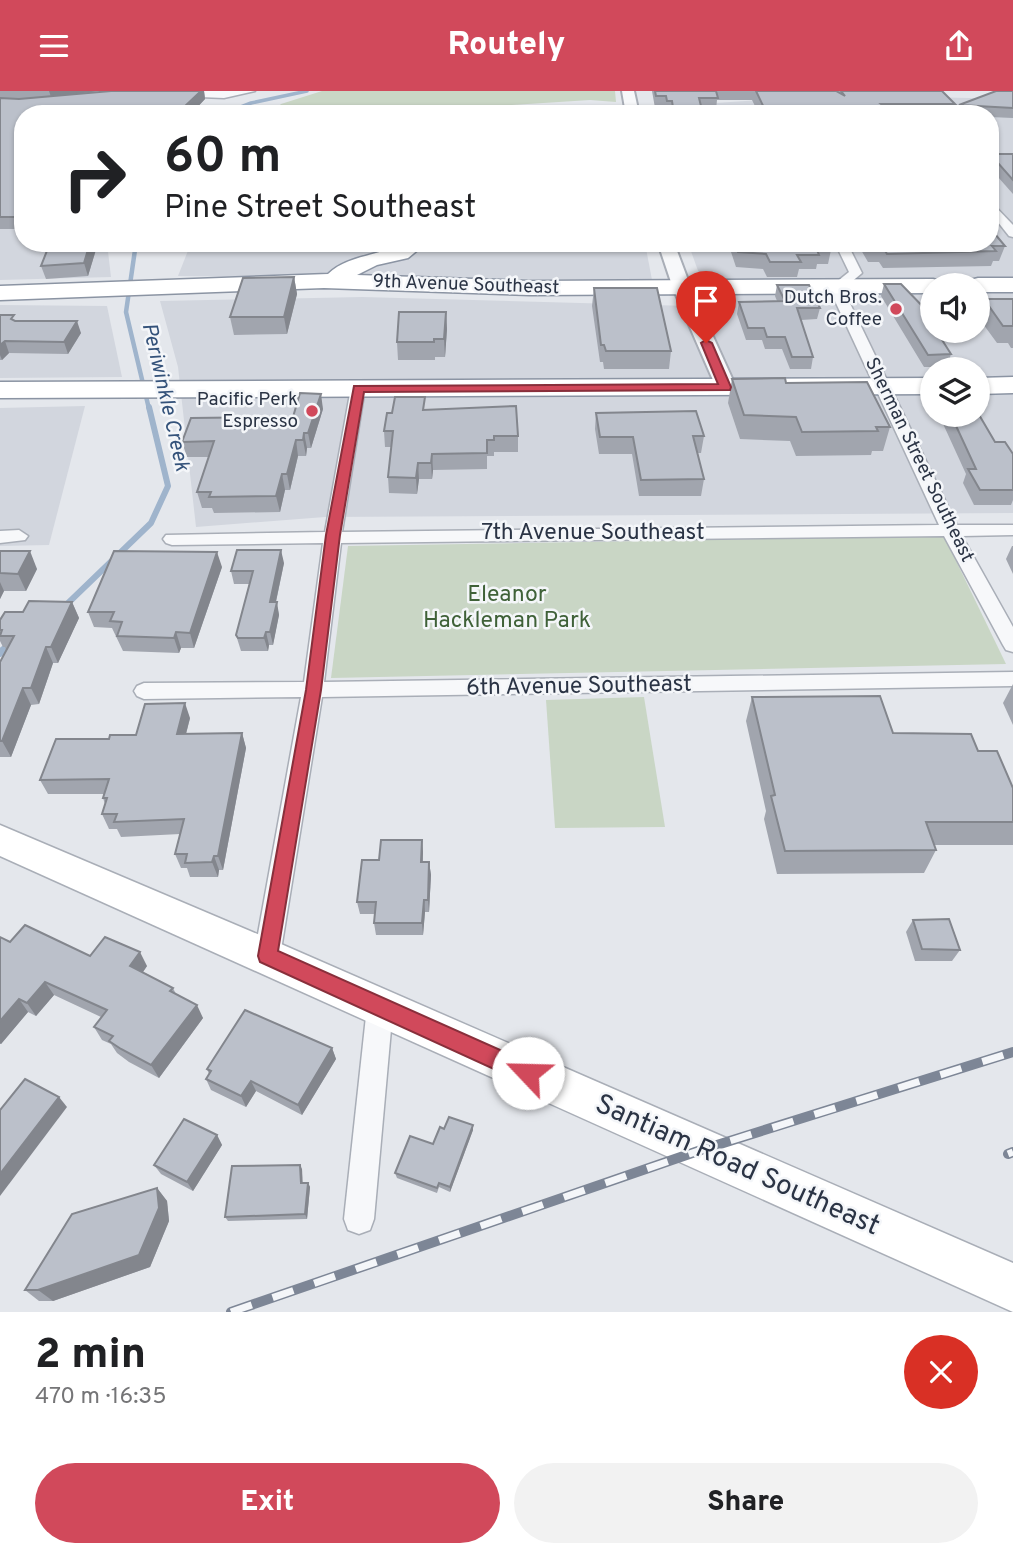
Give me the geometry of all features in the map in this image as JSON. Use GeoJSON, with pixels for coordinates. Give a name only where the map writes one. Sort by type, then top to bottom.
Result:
{"type":"FeatureCollection","features":[{"type":"Feature","properties":{"kind":"highway"},"geometry":{"type":"LineString","coordinates":[[324,281],[370,260],[402,252]]}},
{"type":"Feature","properties":{"kind":"highway"},"geometry":{"type":"LineString","coordinates":[[410,252],[407,258],[410,268],[471,286]]}},
{"type":"Feature","properties":{"kind":"highway","name":"9th Avenue Southeast"},"geometry":{"type":"LineString","coordinates":[[0,293],[112,291],[324,281],[471,286],[682,288],[920,286]]}},
{"type":"Feature","properties":{"kind":"highway"},"geometry":{"type":"LineString","coordinates":[[990,285],[1013,285]]}},
{"type":"Feature","properties":{"kind":"highway"},"geometry":{"type":"LineString","coordinates":[[990,386],[1013,385]]}},
{"type":"Feature","properties":{"kind":"highway"},"geometry":{"type":"LineString","coordinates":[[0,390],[920,386]]}},
{"type":"Feature","properties":{"kind":"main road","name":"Santiam Road Southeast"},"geometry":{"type":"LineString","coordinates":[[0,840],[1013,1288]]}},
{"type":"Feature","properties":{"kind":"street"},"geometry":{"type":"LineString","coordinates":[[164,92],[224,95],[250,91]]}},
{"type":"Feature","properties":{"kind":"street"},"geometry":{"type":"LineString","coordinates":[[999,211],[1013,233]]}},
{"type":"Feature","properties":{"kind":"street"},"geometry":{"type":"LineString","coordinates":[[669,252],[682,288],[726,387]]}},
{"type":"Feature","properties":{"kind":"street"},"geometry":{"type":"LineString","coordinates":[[836,288],[856,273],[846,252]]}},
{"type":"Feature","properties":{"kind":"street","name":"Sherman Street Southeast"},"geometry":{"type":"LineString","coordinates":[[836,288],[950,530],[1013,645]]}},
{"type":"Feature","properties":{"kind":"street"},"geometry":{"type":"LineString","coordinates":[[267,956],[313,690],[333,535],[358,388]]}},
{"type":"Feature","properties":{"kind":"street","name":"7th Avenue Southeast"},"geometry":{"type":"LineString","coordinates":[[172,539],[333,535],[1013,530]]}},
{"type":"Feature","properties":{"kind":"street"},"geometry":{"type":"LineString","coordinates":[[0,537],[19,536]]}},
{"type":"Feature","properties":{"kind":"street","name":"6th Avenue Southeast"},"geometry":{"type":"LineString","coordinates":[[144,691],[1013,679]]}},
{"type":"Feature","properties":{"kind":"street"},"geometry":{"type":"LineString","coordinates":[[359,1219],[380,1007]]}},
{"type":"Feature","properties":{"kind":"shaded area"},"geometry":{"type":"Polygon","coordinates":[[[836,95],[1013,99],[1013,513],[325,517],[196,527],[178,367],[160,301],[362,297],[725,307],[701,279],[691,252],[999,252],[999,105],[686,105],[836,95]]]}},
{"type":"Feature","properties":{"kind":"shaded area"},"geometry":{"type":"Polygon","coordinates":[[[14,211],[14,252],[108,252],[111,277],[0,280],[0,212],[14,211]]]}},
{"type":"Feature","properties":{"kind":"shaded area"},"geometry":{"type":"Polygon","coordinates":[[[187,252],[647,252],[652,280],[178,276],[187,252]]]}},
{"type":"Feature","properties":{"kind":"shaded area"},"geometry":{"type":"Polygon","coordinates":[[[0,305],[107,306],[122,377],[0,378],[0,305]]]}},
{"type":"Feature","properties":{"kind":"shaded area"},"geometry":{"type":"Polygon","coordinates":[[[85,406],[49,545],[0,546],[0,408],[85,406]]]}},
{"type":"Feature","properties":{"kind":"green space"},"geometry":{"type":"Polygon","coordinates":[[[322,91],[615,91],[616,102],[590,100],[510,105],[281,104],[322,91]]]}},
{"type":"Feature","properties":{"kind":"green space","name":"Eleanor Hackleman Park"},"geometry":{"type":"Polygon","coordinates":[[[944,536],[1006,664],[331,678],[348,546],[944,536]]]}},
{"type":"Feature","properties":{"kind":"green space"},"geometry":{"type":"Polygon","coordinates":[[[644,697],[665,827],[555,828],[546,700],[644,697]]]}},
{"type":"Feature","properties":{"kind":"building"},"geometry":{"type":"Polygon","coordinates":[[[111,91],[201,91],[186,105],[14,105],[14,217],[0,217],[0,98],[19,99],[111,91]]]}},
{"type":"Feature","properties":{"kind":"building"},"geometry":{"type":"Polygon","coordinates":[[[655,91],[716,91],[718,98],[699,98],[701,105],[673,105],[672,101],[667,101],[666,96],[656,96],[655,91]]]}},
{"type":"Feature","properties":{"kind":"building"},"geometry":{"type":"Polygon","coordinates":[[[756,91],[836,91],[845,96],[841,91],[942,91],[955,104],[882,105],[763,105],[756,91]]]}},
{"type":"Feature","properties":{"kind":"building"},"geometry":{"type":"Polygon","coordinates":[[[996,91],[1013,91],[1013,108],[999,107],[999,105],[959,105],[996,91]]]}},
{"type":"Feature","properties":{"kind":"building"},"geometry":{"type":"Polygon","coordinates":[[[999,154],[1013,154],[1013,180],[999,164],[999,154]]]}},
{"type":"Feature","properties":{"kind":"building"},"geometry":{"type":"Polygon","coordinates":[[[46,252],[87,252],[84,263],[41,266],[46,252]]]}},
{"type":"Feature","properties":{"kind":"building"},"geometry":{"type":"Polygon","coordinates":[[[738,252],[818,252],[819,255],[797,255],[801,262],[770,262],[766,254],[738,252]]]}},
{"type":"Feature","properties":{"kind":"building"},"geometry":{"type":"Polygon","coordinates":[[[886,252],[960,252],[887,254],[886,252]]]}},
{"type":"Feature","properties":{"kind":"building"},"geometry":{"type":"Polygon","coordinates":[[[294,277],[284,317],[230,317],[243,278],[294,277]]]}},
{"type":"Feature","properties":{"kind":"building"},"geometry":{"type":"Polygon","coordinates":[[[884,284],[901,284],[920,304],[920,342],[884,284]]]}},
{"type":"Feature","properties":{"kind":"building"},"geometry":{"type":"Polygon","coordinates":[[[777,285],[809,285],[820,308],[797,308],[813,357],[792,357],[785,337],[767,337],[764,328],[748,328],[739,302],[785,301],[777,285]]]}},
{"type":"Feature","properties":{"kind":"building"},"geometry":{"type":"Polygon","coordinates":[[[594,288],[657,288],[671,351],[606,351],[604,345],[601,345],[594,288]]]}},
{"type":"Feature","properties":{"kind":"building"},"geometry":{"type":"Polygon","coordinates":[[[990,299],[1013,299],[1013,326],[1003,326],[990,308],[990,299]]]}},
{"type":"Feature","properties":{"kind":"building"},"geometry":{"type":"Polygon","coordinates":[[[399,312],[446,312],[444,339],[434,339],[434,342],[397,342],[399,312]]]}},
{"type":"Feature","properties":{"kind":"building"},"geometry":{"type":"Polygon","coordinates":[[[0,315],[14,315],[11,319],[15,321],[77,321],[64,342],[5,341],[0,345],[0,315]]]}},
{"type":"Feature","properties":{"kind":"building"},"geometry":{"type":"Polygon","coordinates":[[[921,343],[944,343],[951,354],[928,355],[921,343]]]}},
{"type":"Feature","properties":{"kind":"building"},"geometry":{"type":"Polygon","coordinates":[[[785,378],[786,383],[867,382],[890,427],[876,427],[878,431],[802,432],[796,417],[744,415],[732,379],[785,378]]]}},
{"type":"Feature","properties":{"kind":"building"},"geometry":{"type":"Polygon","coordinates":[[[300,393],[321,394],[308,433],[304,433],[303,440],[296,440],[287,474],[282,474],[276,496],[209,497],[211,492],[197,492],[214,441],[182,442],[191,418],[293,417],[300,393]]]}},
{"type":"Feature","properties":{"kind":"building"},"geometry":{"type":"Polygon","coordinates":[[[395,397],[425,397],[423,410],[516,406],[518,436],[494,436],[494,440],[487,440],[487,453],[432,454],[431,463],[418,463],[416,478],[388,477],[393,431],[384,431],[387,413],[392,413],[395,397]]]}},
{"type":"Feature","properties":{"kind":"building"},"geometry":{"type":"Polygon","coordinates":[[[696,411],[704,436],[693,436],[704,479],[641,480],[633,437],[600,437],[596,413],[696,411]]]}},
{"type":"Feature","properties":{"kind":"building"},"geometry":{"type":"Polygon","coordinates":[[[957,427],[986,427],[995,442],[1005,442],[1013,454],[1013,490],[980,490],[968,469],[976,469],[957,427]]]}},
{"type":"Feature","properties":{"kind":"building"},"geometry":{"type":"Polygon","coordinates":[[[237,550],[281,550],[270,602],[277,602],[270,632],[266,632],[264,638],[238,638],[236,635],[253,571],[231,571],[237,550]]]}},
{"type":"Feature","properties":{"kind":"building"},"geometry":{"type":"Polygon","coordinates":[[[0,551],[30,551],[18,574],[0,573],[0,551]]]}},
{"type":"Feature","properties":{"kind":"building"},"geometry":{"type":"Polygon","coordinates":[[[114,551],[217,552],[190,633],[176,632],[174,638],[117,636],[122,622],[110,621],[114,612],[88,612],[114,551]]]}},
{"type":"Feature","properties":{"kind":"building"},"geometry":{"type":"Polygon","coordinates":[[[29,601],[72,602],[51,647],[46,647],[31,688],[23,688],[0,741],[0,662],[14,636],[0,636],[0,620],[5,612],[23,612],[29,601]]]}},
{"type":"Feature","properties":{"kind":"building"},"geometry":{"type":"Polygon","coordinates":[[[880,696],[893,733],[971,734],[978,751],[997,751],[1013,788],[1013,822],[926,822],[936,850],[785,851],[771,796],[775,795],[752,697],[880,696]]]}},
{"type":"Feature","properties":{"kind":"building"},"geometry":{"type":"Polygon","coordinates":[[[185,703],[177,734],[242,733],[218,856],[214,856],[212,862],[185,863],[187,854],[175,854],[184,819],[114,822],[117,814],[102,814],[107,798],[103,798],[109,779],[40,780],[56,739],[109,739],[110,735],[136,735],[145,704],[185,703]]]}},
{"type":"Feature","properties":{"kind":"building"},"geometry":{"type":"Polygon","coordinates":[[[381,840],[422,840],[421,862],[429,862],[428,900],[424,900],[422,923],[374,923],[376,902],[357,902],[362,860],[379,860],[381,840]]]}},
{"type":"Feature","properties":{"kind":"building"},"geometry":{"type":"Polygon","coordinates":[[[949,919],[960,950],[922,949],[913,920],[949,919]]]}},
{"type":"Feature","properties":{"kind":"building"},"geometry":{"type":"Polygon","coordinates":[[[25,925],[90,956],[105,937],[140,952],[130,966],[173,988],[170,991],[197,1005],[151,1065],[109,1041],[113,1036],[94,1027],[107,1010],[45,982],[27,1003],[19,999],[0,1021],[0,937],[10,942],[25,925]]]}},
{"type":"Feature","properties":{"kind":"building"},"geometry":{"type":"Polygon","coordinates":[[[245,1010],[332,1048],[298,1105],[251,1081],[241,1096],[206,1079],[211,1071],[207,1069],[245,1010]]]}},
{"type":"Feature","properties":{"kind":"building"},"geometry":{"type":"Polygon","coordinates":[[[25,1079],[59,1097],[0,1174],[0,1110],[25,1079]]]}},
{"type":"Feature","properties":{"kind":"building"},"geometry":{"type":"Polygon","coordinates":[[[449,1117],[473,1125],[450,1187],[439,1183],[437,1188],[395,1173],[410,1136],[433,1144],[440,1127],[444,1129],[449,1117]]]}},
{"type":"Feature","properties":{"kind":"building"},"geometry":{"type":"Polygon","coordinates":[[[184,1119],[217,1135],[187,1182],[154,1165],[184,1119]]]}},
{"type":"Feature","properties":{"kind":"building"},"geometry":{"type":"Polygon","coordinates":[[[300,1165],[301,1183],[308,1183],[305,1214],[225,1217],[232,1166],[300,1165]]]}},
{"type":"Feature","properties":{"kind":"building"},"geometry":{"type":"Polygon","coordinates":[[[157,1188],[159,1208],[139,1255],[38,1290],[25,1290],[72,1214],[157,1188]]]}},
{"type":"Feature","properties":{"kind":"waterway","name":"Periwinkle Creek"},"geometry":{"type":"LineString","coordinates":[[246,105],[307,91]]}},
{"type":"Feature","properties":{"kind":"waterway","name":"Periwinkle Creek"},"geometry":{"type":"LineString","coordinates":[[135,252],[126,312],[149,409]]}},
{"type":"Feature","properties":{"kind":"waterway","name":"Periwinkle Creek"},"geometry":{"type":"LineString","coordinates":[[65,606],[151,523],[168,486],[149,407]]}},
{"type":"Feature","properties":{"kind":"waterway","name":"Periwinkle Creek"},"geometry":{"type":"LineString","coordinates":[[0,653],[12,643]]}},
{"type":"Feature","properties":{"kind":"railway"},"geometry":{"type":"LineString","coordinates":[[231,1312],[701,1150],[1013,1052]]}},
{"type":"Feature","properties":{"kind":"railway"},"geometry":{"type":"LineString","coordinates":[[1008,1154],[1013,1152]]}},
{"type":"Feature","properties":{"kind":"place","name":"Dutch Bros. Coffee"},"geometry":{"type":"Point","coordinates":[896,309]}},
{"type":"Feature","properties":{"kind":"place","name":"Pacific Perk Espresso"},"geometry":{"type":"Point","coordinates":[312,411]}},
{"type":"Feature","properties":{"kind":"route"},"geometry":{"type":"LineString","coordinates":[[528,1073],[267,956],[313,690],[333,535],[358,388],[726,387],[706,343]]}}]}
